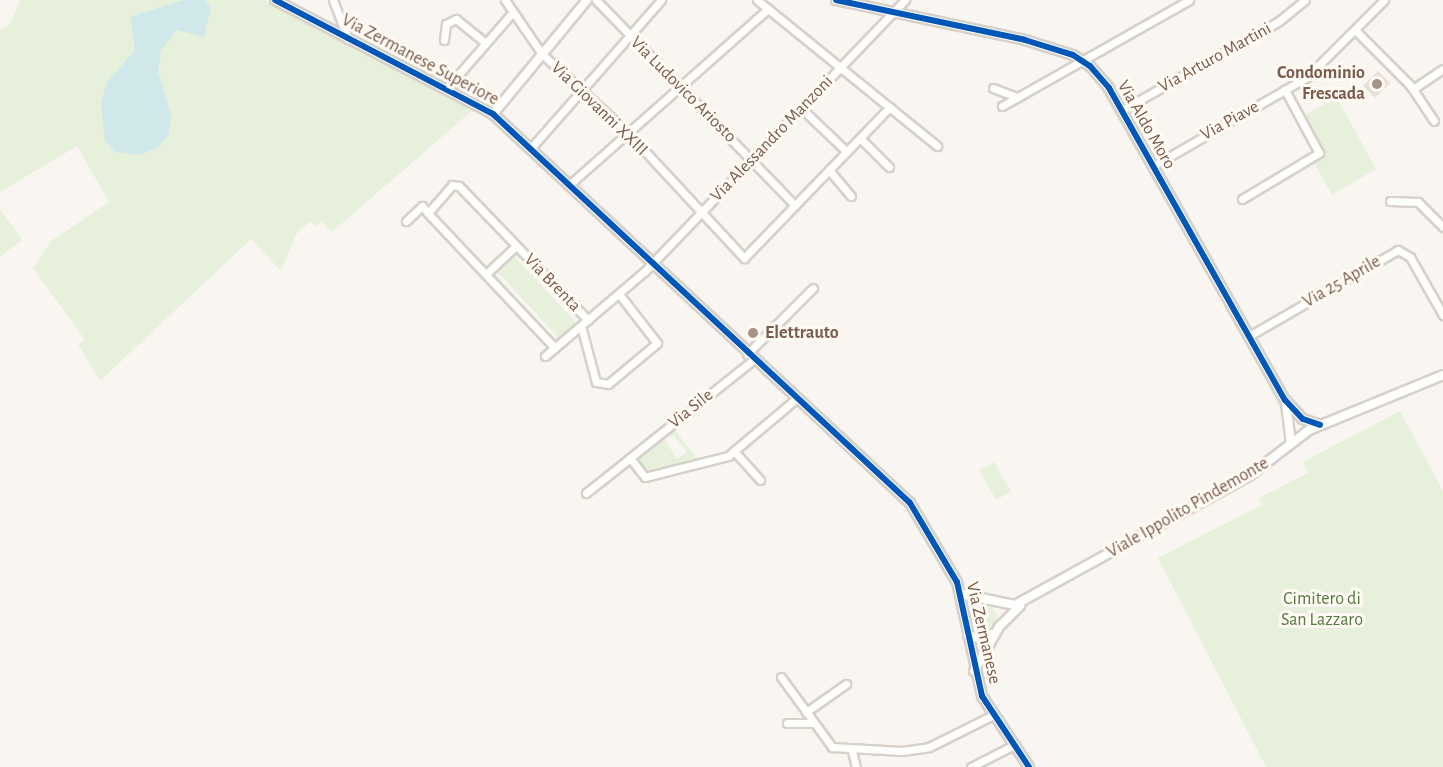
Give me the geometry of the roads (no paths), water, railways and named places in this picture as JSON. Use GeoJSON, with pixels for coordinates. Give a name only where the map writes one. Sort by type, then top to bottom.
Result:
{"type":"FeatureCollection","features":[{"type":"Feature","properties":{"kind":"street","name":"Via Zermanese Superiore"},"geometry":{"type":"LineString","coordinates":[[275,0],[493,114],[531,148],[650,266],[910,503]]}},
{"type":"Feature","properties":{"kind":"street"},"geometry":{"type":"LineString","coordinates":[[333,0],[348,39]]}},
{"type":"Feature","properties":{"kind":"street","name":"Via Giovanni XXIII"},"geometry":{"type":"LineString","coordinates":[[505,0],[542,54],[580,92],[628,133],[744,258],[795,205]]}},
{"type":"Feature","properties":{"kind":"street"},"geometry":{"type":"LineString","coordinates":[[493,114],[587,0]]}},
{"type":"Feature","properties":{"kind":"street","name":"Via Ludovico Ariosto"},"geometry":{"type":"LineString","coordinates":[[596,0],[795,205]]}},
{"type":"Feature","properties":{"kind":"street"},"geometry":{"type":"LineString","coordinates":[[531,148],[661,0]]}},
{"type":"Feature","properties":{"kind":"street"},"geometry":{"type":"LineString","coordinates":[[757,0],[937,146]]}},
{"type":"Feature","properties":{"kind":"street","name":"Via Aldo Moro"},"geometry":{"type":"LineString","coordinates":[[836,0],[1025,40],[1081,59],[1103,80],[1122,110],[1285,400]]}},
{"type":"Feature","properties":{"kind":"street","name":"Via Alessandro Manzoni"},"geometry":{"type":"LineString","coordinates":[[545,356],[650,266],[905,0]]}},
{"type":"Feature","properties":{"kind":"street"},"geometry":{"type":"LineString","coordinates":[[1002,106],[1081,59],[1189,0]]}},
{"type":"Feature","properties":{"kind":"street","name":"Via Arturo Martini"},"geometry":{"type":"LineString","coordinates":[[1122,110],[1279,21],[1305,0]]}},
{"type":"Feature","properties":{"kind":"street","name":"Via Piave"},"geometry":{"type":"LineString","coordinates":[[1153,166],[1285,90],[1318,68],[1384,0]]}},
{"type":"Feature","properties":{"kind":"street"},"geometry":{"type":"LineString","coordinates":[[569,185],[768,9]]}},
{"type":"Feature","properties":{"kind":"street"},"geometry":{"type":"LineString","coordinates":[[446,89],[512,13]]}},
{"type":"Feature","properties":{"kind":"street"},"geometry":{"type":"LineString","coordinates":[[444,40],[446,24],[456,19],[486,43]]}},
{"type":"Feature","properties":{"kind":"street"},"geometry":{"type":"LineString","coordinates":[[1355,30],[1413,89],[1434,121]]}},
{"type":"Feature","properties":{"kind":"street"},"geometry":{"type":"LineString","coordinates":[[1413,89],[1443,69]]}},
{"type":"Feature","properties":{"kind":"street"},"geometry":{"type":"LineString","coordinates":[[993,88],[1017,97]]}},
{"type":"Feature","properties":{"kind":"street"},"geometry":{"type":"LineString","coordinates":[[1242,199],[1319,153],[1285,90]]}},
{"type":"Feature","properties":{"kind":"street"},"geometry":{"type":"LineString","coordinates":[[795,205],[890,107]]}},
{"type":"Feature","properties":{"kind":"street"},"geometry":{"type":"LineString","coordinates":[[802,109],[847,152]]}},
{"type":"Feature","properties":{"kind":"street"},"geometry":{"type":"LineString","coordinates":[[860,138],[889,167]]}},
{"type":"Feature","properties":{"kind":"street"},"geometry":{"type":"LineString","coordinates":[[829,170],[851,196]]}},
{"type":"Feature","properties":{"kind":"street","name":"Via Brenta"},"geometry":{"type":"LineString","coordinates":[[406,222],[422,206],[428,213],[452,185],[459,186],[588,320]]}},
{"type":"Feature","properties":{"kind":"street"},"geometry":{"type":"LineString","coordinates":[[1390,201],[1418,202],[1443,227]]}},
{"type":"Feature","properties":{"kind":"street"},"geometry":{"type":"LineString","coordinates":[[428,213],[555,348]]}},
{"type":"Feature","properties":{"kind":"street","name":"Via Brenta"},"geometry":{"type":"LineString","coordinates":[[486,274],[516,246]]}},
{"type":"Feature","properties":{"kind":"street","name":"Via 25 Aprile"},"geometry":{"type":"LineString","coordinates":[[1249,336],[1398,250],[1410,257],[1443,315]]}},
{"type":"Feature","properties":{"kind":"street","name":"Via Sile"},"geometry":{"type":"LineString","coordinates":[[586,493],[750,357],[813,288]]}},
{"type":"Feature","properties":{"kind":"street"},"geometry":{"type":"LineString","coordinates":[[581,326],[596,382],[608,384],[657,343],[619,294]]}},
{"type":"Feature","properties":{"kind":"street","name":"Viale Ippolito Pindemonte"},"geometry":{"type":"LineString","coordinates":[[961,594],[1007,607],[1030,598],[1249,476],[1305,433],[1443,375]]}},
{"type":"Feature","properties":{"kind":"street"},"geometry":{"type":"LineString","coordinates":[[630,458],[645,477],[734,451],[796,399]]}},
{"type":"Feature","properties":{"kind":"street"},"geometry":{"type":"LineString","coordinates":[[1285,400],[1304,419],[1320,425]]}},
{"type":"Feature","properties":{"kind":"street"},"geometry":{"type":"LineString","coordinates":[[1285,400],[1292,424],[1291,442]]}},
{"type":"Feature","properties":{"kind":"street"},"geometry":{"type":"LineString","coordinates":[[1304,419],[1305,433]]}},
{"type":"Feature","properties":{"kind":"street"},"geometry":{"type":"LineString","coordinates":[[1292,424],[1305,433]]}},
{"type":"Feature","properties":{"kind":"street"},"geometry":{"type":"LineString","coordinates":[[734,451],[760,480]]}},
{"type":"Feature","properties":{"kind":"street","name":"Via Zermanese"},"geometry":{"type":"LineString","coordinates":[[910,503],[961,594],[974,671],[993,715],[1029,767]]}},
{"type":"Feature","properties":{"kind":"street","name":"Viale Ippolito Pindemonte"},"geometry":{"type":"LineString","coordinates":[[974,671],[996,631],[1030,598]]}},
{"type":"Feature","properties":{"kind":"street"},"geometry":{"type":"LineString","coordinates":[[968,635],[982,639],[996,631]]}},
{"type":"Feature","properties":{"kind":"street"},"geometry":{"type":"LineString","coordinates":[[781,678],[832,747],[852,751],[928,747],[993,715]]}},
{"type":"Feature","properties":{"kind":"street"},"geometry":{"type":"LineString","coordinates":[[806,712],[846,684]]}},
{"type":"Feature","properties":{"kind":"street"},"geometry":{"type":"LineString","coordinates":[[787,723],[814,723]]}},
{"type":"Feature","properties":{"kind":"street"},"geometry":{"type":"LineString","coordinates":[[971,767],[1014,745]]}},
{"type":"Feature","properties":{"kind":"street"},"geometry":{"type":"LineString","coordinates":[[852,751],[856,767]]}},
{"type":"Feature","properties":{"kind":"water"},"geometry":{"type":"Polygon","coordinates":[[[183,0],[205,0],[211,7],[204,37],[176,30],[161,50],[158,72],[171,115],[169,134],[157,148],[139,155],[115,152],[105,141],[101,103],[107,82],[135,50],[130,17],[183,0]]]}},
{"type":"Feature","properties":{"kind":"place","name":"Condominio Frescada"},"geometry":{"type":"Point","coordinates":[1377,84]}},
{"type":"Feature","properties":{"kind":"place","name":"Elettrauto"},"geometry":{"type":"Point","coordinates":[753,333]}},
{"type":"Feature","properties":{"kind":"park label","name":"Cimitero di San Lazzaro"},"geometry":{"type":"Point","coordinates":[1322,610]}}]}
